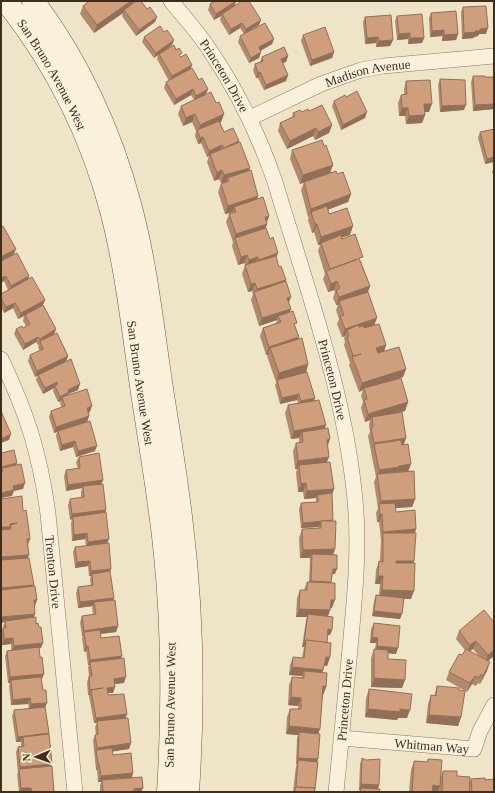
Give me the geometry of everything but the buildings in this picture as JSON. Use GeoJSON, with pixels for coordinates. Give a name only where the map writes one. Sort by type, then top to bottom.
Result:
{"type":"FeatureCollection","features":[{"type":"Feature","properties":{"kind":"main road","name":"San Bruno Avenue West"},"geometry":{"type":"LineString","coordinates":[[6,1],[33,6],[71,60],[103,124],[127,191],[140,247],[179,498],[187,569],[192,683],[188,792]]}},
{"type":"Feature","properties":{"kind":"main road","name":"San Bruno Avenue West"},"geometry":{"type":"LineString","coordinates":[[33,6],[61,84],[82,128],[104,187],[120,255],[154,469],[165,558],[172,681],[168,792]]}},
{"type":"Feature","properties":{"kind":"street","name":"Princeton Drive"},"geometry":{"type":"LineString","coordinates":[[171,1],[209,48],[250,118],[275,182],[336,390],[348,445],[356,513],[356,587],[336,792]]}},
{"type":"Feature","properties":{"kind":"street","name":"Madison Avenue"},"geometry":{"type":"LineString","coordinates":[[250,118],[321,84],[361,70],[383,66],[494,56]]}},
{"type":"Feature","properties":{"kind":"street","name":"Trenton Drive"},"geometry":{"type":"LineString","coordinates":[[1,359],[19,396],[29,424],[42,471],[48,514],[76,792]]}},
{"type":"Feature","properties":{"kind":"street","name":"Whitman Way"},"geometry":{"type":"LineString","coordinates":[[341,738],[474,749],[480,731],[494,705]]}}]}
